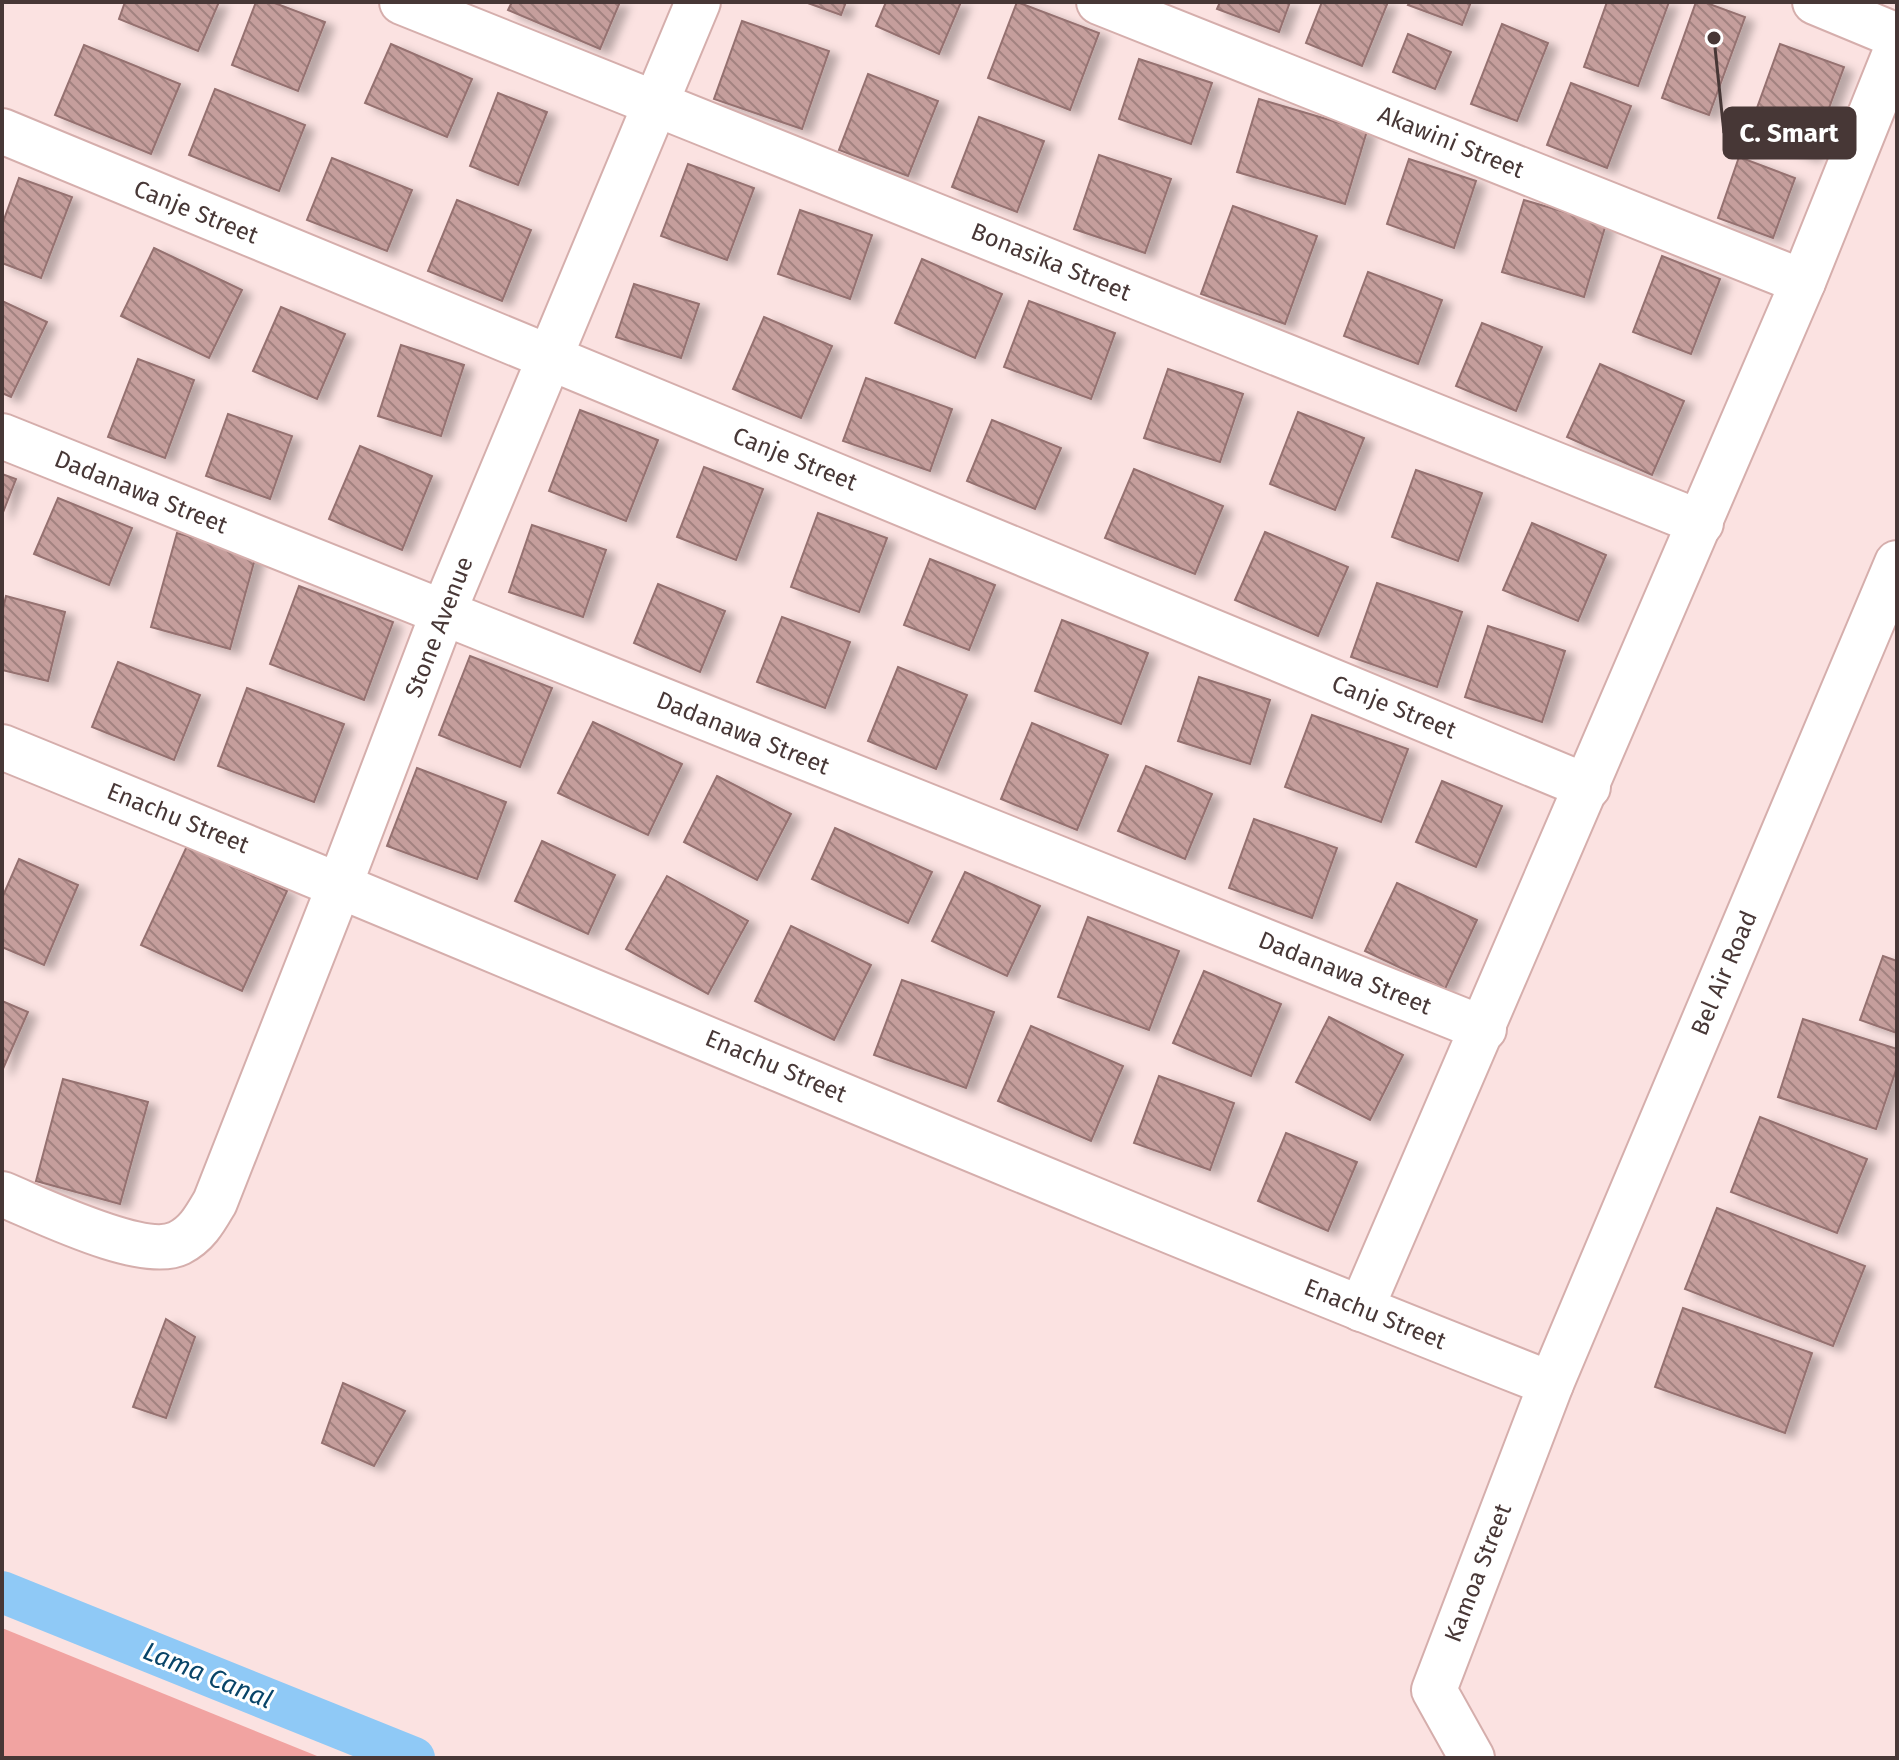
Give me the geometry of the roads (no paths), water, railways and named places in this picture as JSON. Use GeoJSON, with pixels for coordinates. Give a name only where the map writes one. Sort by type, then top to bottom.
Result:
{"type":"FeatureCollection","features":[{"type":"Feature","properties":{"kind":"street","name":"Bonasika Street"},"geometry":{"type":"LineString","coordinates":[[402,2],[1701,523]]}},
{"type":"Feature","properties":{"kind":"street","name":"Stone Avenue"},"geometry":{"type":"LineString","coordinates":[[2,1194],[109,1238],[144,1246],[176,1245],[200,1228],[215,1202],[443,613],[698,2]]}},
{"type":"Feature","properties":{"kind":"street","name":"Akawini Street"},"geometry":{"type":"LineString","coordinates":[[1099,2],[1803,282]]}},
{"type":"Feature","properties":{"kind":"street"},"geometry":{"type":"LineString","coordinates":[[1815,2],[1897,36]]}},
{"type":"Feature","properties":{"kind":"street"},"geometry":{"type":"LineString","coordinates":[[1361,1309],[1701,523],[1897,48]]}},
{"type":"Feature","properties":{"kind":"street","name":"Canje Street"},"geometry":{"type":"LineString","coordinates":[[2,131],[1588,787]]}},
{"type":"Feature","properties":{"kind":"street","name":"Dadanawa Street"},"geometry":{"type":"LineString","coordinates":[[2,436],[1484,1029]]}},
{"type":"Feature","properties":{"kind":"street","name":"Bel Air Road"},"geometry":{"type":"LineString","coordinates":[[1551,1384],[1897,563]]}},
{"type":"Feature","properties":{"kind":"street","name":"Enachu Street"},"geometry":{"type":"LineString","coordinates":[[2,747],[340,884],[1361,1309],[1551,1384]]}},
{"type":"Feature","properties":{"kind":"street","name":"Kamoa Street"},"geometry":{"type":"LineString","coordinates":[[1472,1758],[1434,1690],[1551,1384]]}},
{"type":"Feature","properties":{"kind":"waterway","name":"Lama Canal"},"geometry":{"type":"LineString","coordinates":[[2,1592],[414,1758]]}},
{"type":"Feature","properties":{"kind":"place","name":"C. Smart"},"geometry":{"type":"Point","coordinates":[1714,38]}}]}
